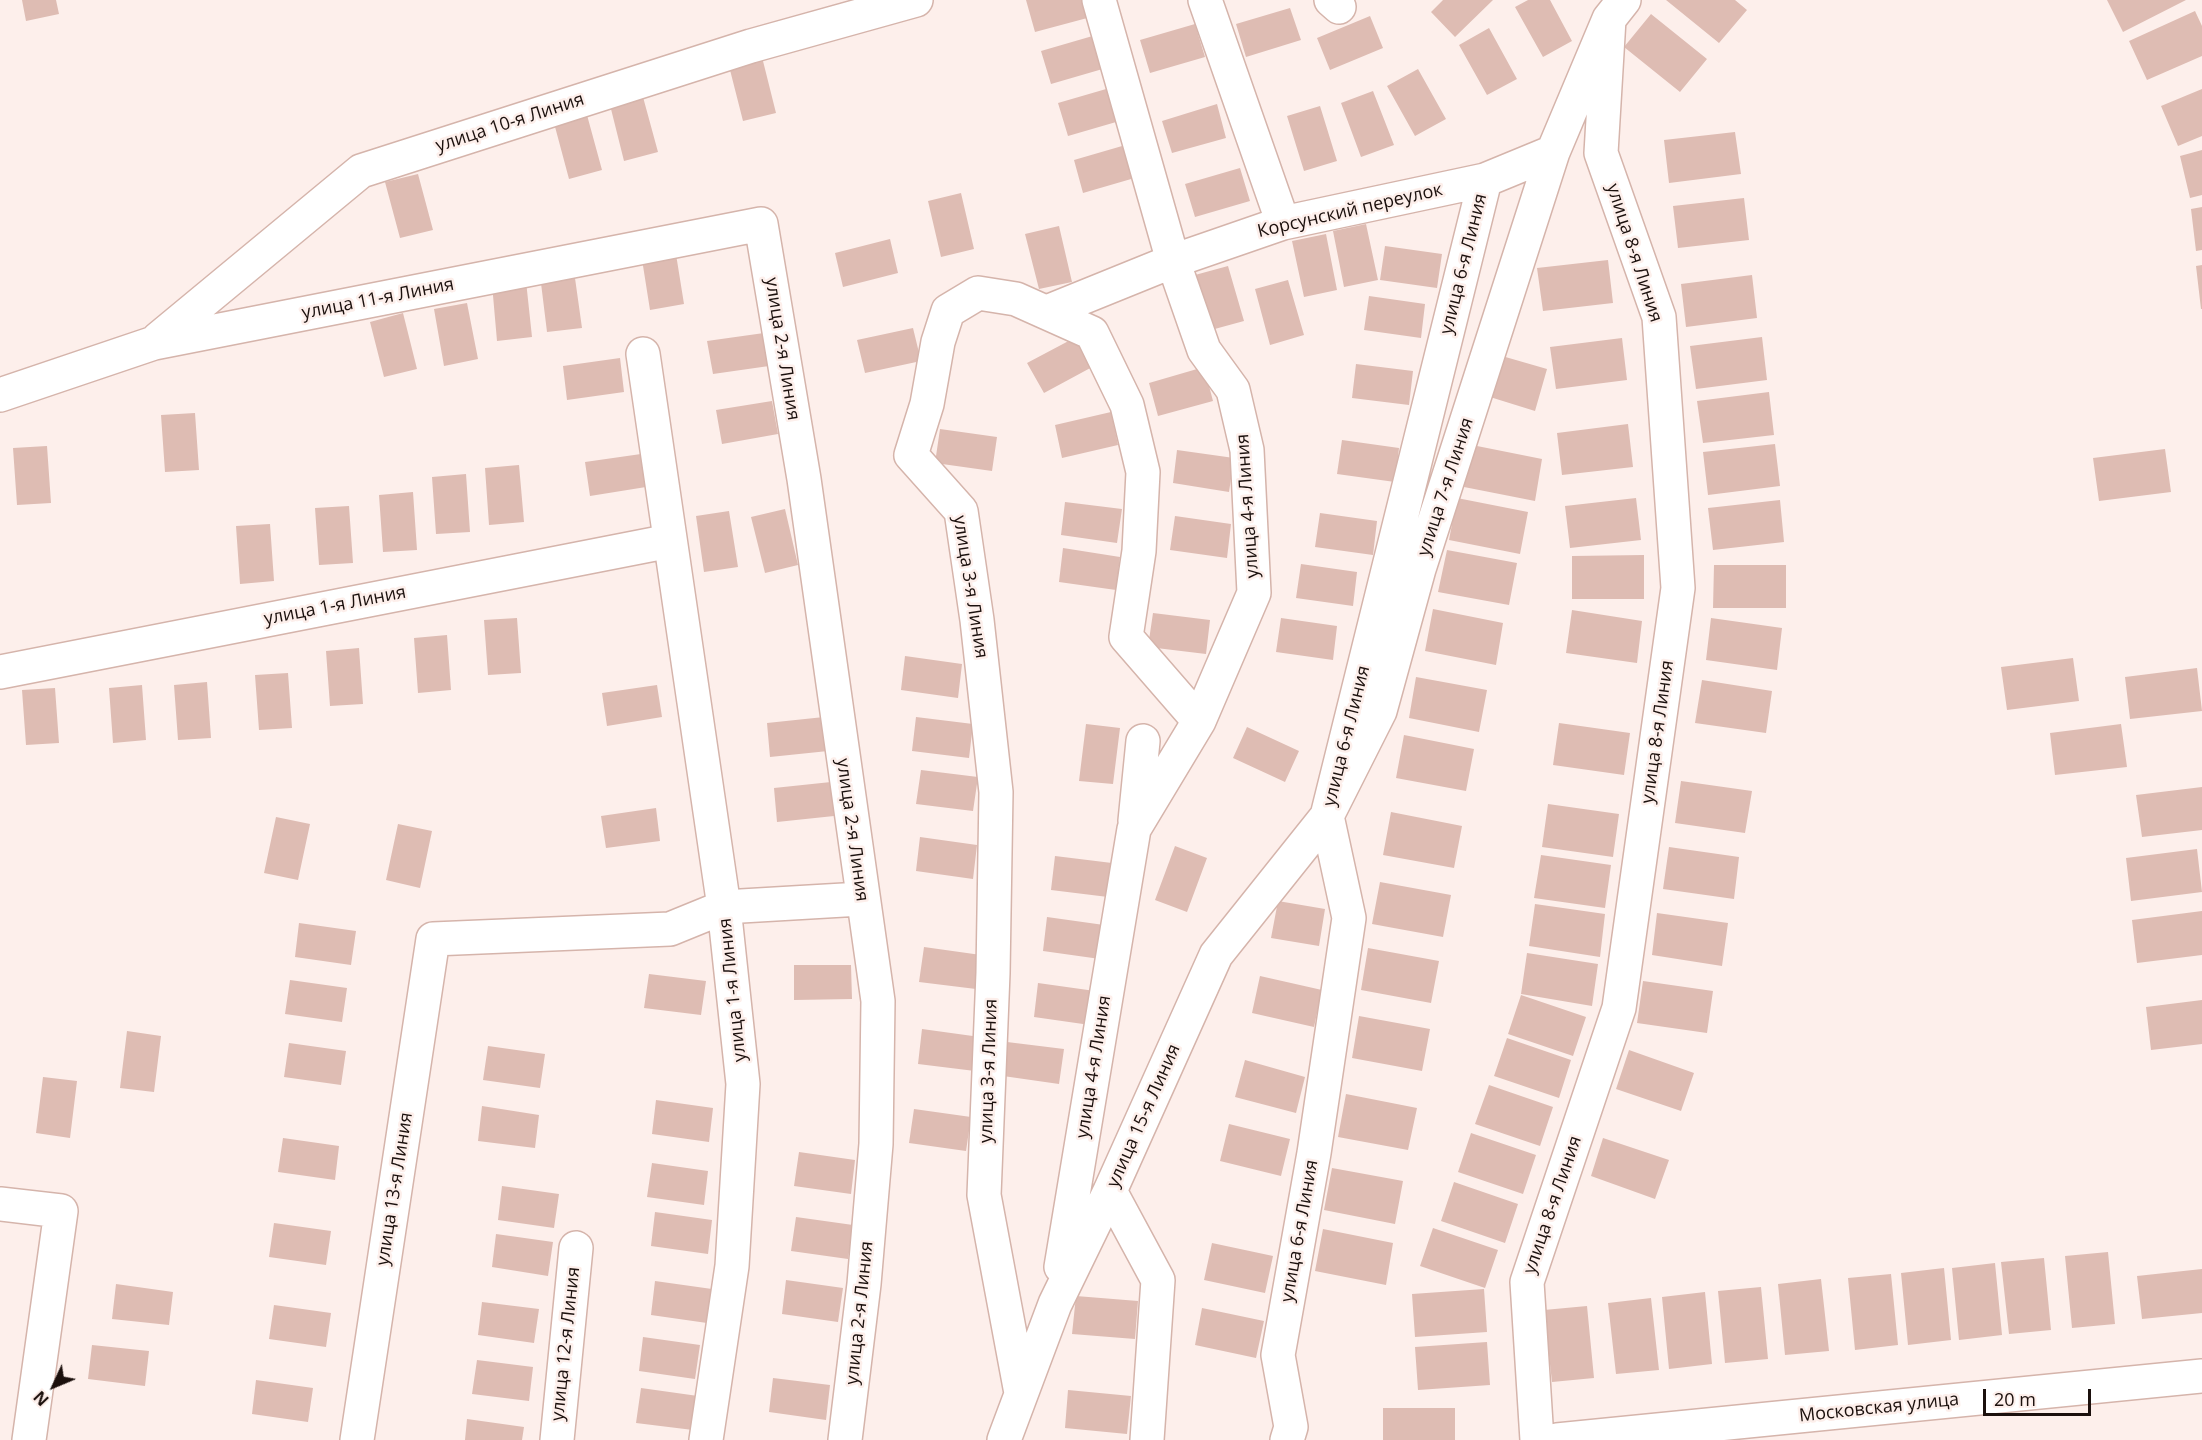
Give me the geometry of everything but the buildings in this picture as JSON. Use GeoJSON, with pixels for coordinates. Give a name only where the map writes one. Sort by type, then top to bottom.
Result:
{"type":"FeatureCollection","features":[{"type":"Feature","properties":{"kind":"street","name":"улица 10-я Линия"},"geometry":{"type":"LineString","coordinates":[[154,343],[361,171],[751,46],[916,0]]}},
{"type":"Feature","properties":{"kind":"street","name":"улица 4-я Линия"},"geometry":{"type":"LineString","coordinates":[[1099,0],[1173,261],[1204,350],[1233,390],[1247,450],[1254,593],[1199,722],[1134,829]]}},
{"type":"Feature","properties":{"kind":"street"},"geometry":{"type":"LineString","coordinates":[[1205,0],[1283,223]]}},
{"type":"Feature","properties":{"kind":"street"},"geometry":{"type":"LineString","coordinates":[[1553,152],[1607,6]]}},
{"type":"Feature","properties":{"kind":"street","name":"улица 8-я Линия"},"geometry":{"type":"LineString","coordinates":[[1537,1440],[1527,1282],[1619,1008],[1678,588],[1659,317],[1601,153],[1607,6]]}},
{"type":"Feature","properties":{"kind":"street","name":"Корсунский переулок"},"geometry":{"type":"LineString","coordinates":[[1047,312],[1173,261],[1283,223],[1485,180],[1553,152]]}},
{"type":"Feature","properties":{"kind":"street","name":"улица 7-я Линия"},"geometry":{"type":"LineString","coordinates":[[1327,816],[1380,711],[1419,569],[1553,152]]}},
{"type":"Feature","properties":{"kind":"street","name":"улица 6-я Линия"},"geometry":{"type":"LineString","coordinates":[[1287,1440],[1291,1427],[1278,1355],[1314,1153],[1348,918],[1327,816],[1485,180]]}},
{"type":"Feature","properties":{"kind":"street","name":"улица 11-я Линия"},"geometry":{"type":"LineString","coordinates":[[0,395],[154,343],[761,224]]}},
{"type":"Feature","properties":{"kind":"street","name":"улица 2-я Линия"},"geometry":{"type":"LineString","coordinates":[[761,224],[804,479],[861,899],[878,1001],[876,1144],[864,1284],[845,1440]]}},
{"type":"Feature","properties":{"kind":"street","name":"улица 3-я Линия"},"geometry":{"type":"LineString","coordinates":[[1021,1393],[984,1195],[993,973],[996,792],[978,620],[961,511],[911,456],[927,404],[938,342],[948,311],[978,293],[1016,299],[1092,333],[1127,405],[1143,472],[1139,550],[1126,637],[1199,722]]}},
{"type":"Feature","properties":{"kind":"street","name":"улица 1-я Линия"},"geometry":{"type":"LineString","coordinates":[[643,354],[724,907],[743,1084],[732,1266],[706,1440]]}},
{"type":"Feature","properties":{"kind":"street","name":"улица 1-я Линия"},"geometry":{"type":"LineString","coordinates":[[0,672],[670,541]]}},
{"type":"Feature","properties":{"kind":"street","name":"улица 4-я Линия"},"geometry":{"type":"LineString","coordinates":[[1055,1304],[1134,829],[1143,741]]}},
{"type":"Feature","properties":{"kind":"street","name":"улица 15-я Линия"},"geometry":{"type":"LineString","coordinates":[[1004,1440],[1055,1304],[1110,1191],[1216,955],[1327,816]]}},
{"type":"Feature","properties":{"kind":"street"},"geometry":{"type":"LineString","coordinates":[[724,907],[861,899]]}},
{"type":"Feature","properties":{"kind":"street","name":"улица 13-я Линия"},"geometry":{"type":"LineString","coordinates":[[357,1440],[433,939],[670,928],[724,907]]}},
{"type":"Feature","properties":{"kind":"street"},"geometry":{"type":"LineString","coordinates":[[1110,1191],[1158,1280],[1147,1440]]}},
{"type":"Feature","properties":{"kind":"street"},"geometry":{"type":"LineString","coordinates":[[0,1204],[61,1211],[29,1440]]}},
{"type":"Feature","properties":{"kind":"street","name":"улица 12-я Линия"},"geometry":{"type":"LineString","coordinates":[[557,1440],[576,1248]]}},
{"type":"Feature","properties":{"kind":"street","name":"Московская улица"},"geometry":{"type":"LineString","coordinates":[[1557,1440],[2202,1376]]}}]}
